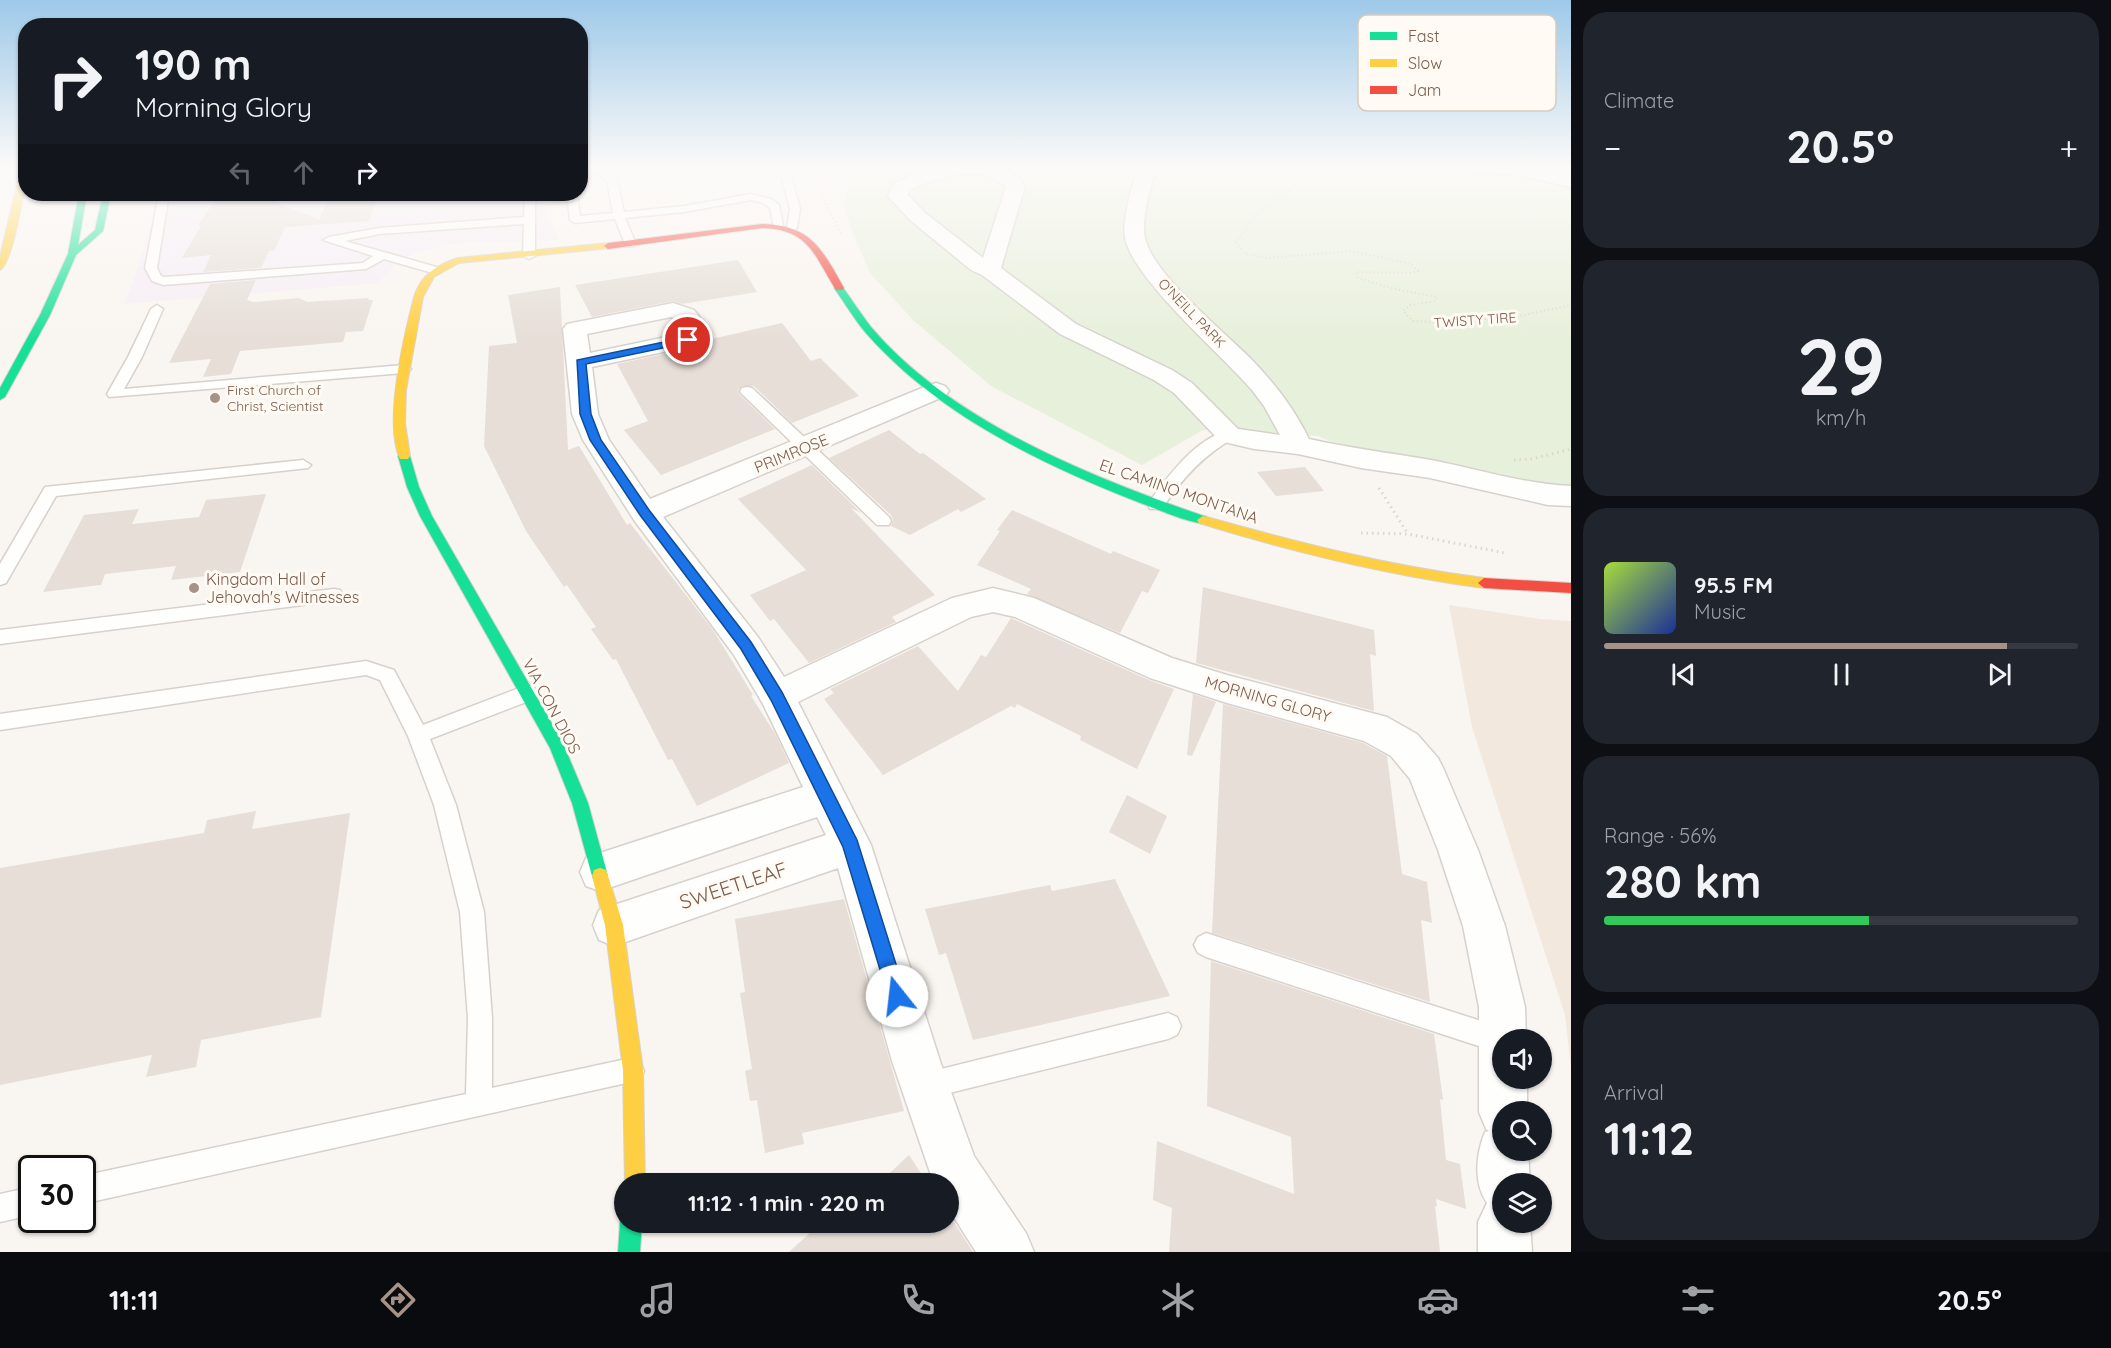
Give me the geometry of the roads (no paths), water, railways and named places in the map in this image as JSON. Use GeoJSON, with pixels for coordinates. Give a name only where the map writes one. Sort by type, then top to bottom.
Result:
{"type":"FeatureCollection","features":[{"type":"Feature","properties":{"kind":"main road"},"geometry":{"type":"LineString","coordinates":[[0,267],[12,225]]}},
{"type":"Feature","properties":{"kind":"main road"},"geometry":{"type":"LineString","coordinates":[[0,397],[45,315],[72,254],[77,225]]}},
{"type":"Feature","properties":{"kind":"main road"},"geometry":{"type":"LineString","coordinates":[[72,254],[99,231],[100,225]]}},
{"type":"Feature","properties":{"kind":"main road"},"geometry":{"type":"LineString","coordinates":[[436,270],[458,261],[529,256],[771,225]]}},
{"type":"Feature","properties":{"kind":"main road"},"geometry":{"type":"LineString","coordinates":[[779,225],[792,228]]}},
{"type":"Feature","properties":{"kind":"main road","name":"EL CAMINO MONTANA"},"geometry":{"type":"LineString","coordinates":[[792,228],[809,239],[848,304],[872,335],[936,391],[996,431],[1077,472],[1156,505],[1333,558],[1475,581],[1571,588]]}},
{"type":"Feature","properties":{"kind":"main road","name":"VIA CON DIOS"},"geometry":{"type":"LineString","coordinates":[[436,270],[424,282],[419,295],[404,369],[400,412],[402,448],[413,487],[426,516],[557,746],[580,803],[614,925],[633,1070],[635,1173]]}},
{"type":"Feature","properties":{"kind":"main road"},"geometry":{"type":"LineString","coordinates":[[629,1252],[631,1233]]}},
{"type":"Feature","properties":{"kind":"street"},"geometry":{"type":"LineString","coordinates":[[929,225],[979,265],[990,270],[1068,328],[1162,375],[1183,388],[1229,435],[1430,469],[1548,495],[1571,496]]}},
{"type":"Feature","properties":{"kind":"street"},"geometry":{"type":"LineString","coordinates":[[990,270],[1004,225]]}},
{"type":"Feature","properties":{"kind":"street","name":"O'NEILL PARK"},"geometry":{"type":"LineString","coordinates":[[1135,225],[1134,235],[1140,254],[1156,276],[1244,367],[1289,424],[1298,445]]}},
{"type":"Feature","properties":{"kind":"street"},"geometry":{"type":"LineString","coordinates":[[581,362],[585,414],[596,440],[644,513],[746,646],[777,696],[851,845],[925,1086],[954,1171],[1007,1252]]}},
{"type":"Feature","properties":{"kind":"street","name":"PRIMROSE"},"geometry":{"type":"LineString","coordinates":[[644,513],[936,391]]}},
{"type":"Feature","properties":{"kind":"street","name":"MORNING GLORY"},"geometry":{"type":"LineString","coordinates":[[777,696],[963,607],[993,600],[1023,607],[1162,668],[1227,689],[1374,728],[1404,745],[1425,770],[1454,840],[1484,926],[1502,1007],[1502,1029]]}},
{"type":"Feature","properties":{"kind":"street"},"geometry":{"type":"LineString","coordinates":[[600,872],[827,796]]}},
{"type":"Feature","properties":{"kind":"street","name":"SWEETLEAF"},"geometry":{"type":"LineString","coordinates":[[614,925],[851,845]]}},
{"type":"Feature","properties":{"kind":"street"},"geometry":{"type":"LineString","coordinates":[[1504,1233],[1505,1252]]}},
{"type":"Feature","properties":{"kind":"lane"},"geometry":{"type":"LineString","coordinates":[[158,225],[151,268],[156,278],[163,281],[366,266],[382,255]]}},
{"type":"Feature","properties":{"kind":"lane"},"geometry":{"type":"LineString","coordinates":[[436,270],[329,240],[379,231],[456,225]]}},
{"type":"Feature","properties":{"kind":"lane"},"geometry":{"type":"LineString","coordinates":[[529,256],[530,225]]}},
{"type":"Feature","properties":{"kind":"lane"},"geometry":{"type":"LineString","coordinates":[[623,225],[630,244]]}},
{"type":"Feature","properties":{"kind":"lane"},"geometry":{"type":"LineString","coordinates":[[157,309],[135,357],[114,393],[404,369]]}},
{"type":"Feature","properties":{"kind":"lane"},"geometry":{"type":"LineString","coordinates":[[747,391],[804,448],[883,521]]}},
{"type":"Feature","properties":{"kind":"lane"},"geometry":{"type":"LineString","coordinates":[[1156,505],[1170,484],[1212,444],[1229,435]]}},
{"type":"Feature","properties":{"kind":"lane"},"geometry":{"type":"LineString","coordinates":[[0,579],[51,491],[303,465]]}},
{"type":"Feature","properties":{"kind":"lane"},"geometry":{"type":"LineString","coordinates":[[0,638],[334,595]]}},
{"type":"Feature","properties":{"kind":"lane"},"geometry":{"type":"LineString","coordinates":[[0,722],[366,668],[387,675],[418,735],[445,805],[472,912],[480,1018],[478,1104]]}},
{"type":"Feature","properties":{"kind":"lane"},"geometry":{"type":"LineString","coordinates":[[418,735],[527,693]]}},
{"type":"Feature","properties":{"kind":"lane"},"geometry":{"type":"LineString","coordinates":[[1206,945],[1492,1038]]}},
{"type":"Feature","properties":{"kind":"lane"},"geometry":{"type":"LineString","coordinates":[[925,1086],[1168,1026]]}},
{"type":"Feature","properties":{"kind":"lane"},"geometry":{"type":"LineString","coordinates":[[96,1187],[633,1070]]}},
{"type":"Feature","properties":{"kind":"lane"},"geometry":{"type":"LineString","coordinates":[[0,1208],[18,1204]]}},
{"type":"Feature","properties":{"kind":"place","name":"First Church of Christ, Scientist"},"geometry":{"type":"Point","coordinates":[215,398]}},
{"type":"Feature","properties":{"kind":"place","name":"Kingdom Hall of Jehovah's Witnesses"},"geometry":{"type":"Point","coordinates":[194,588]}}]}
